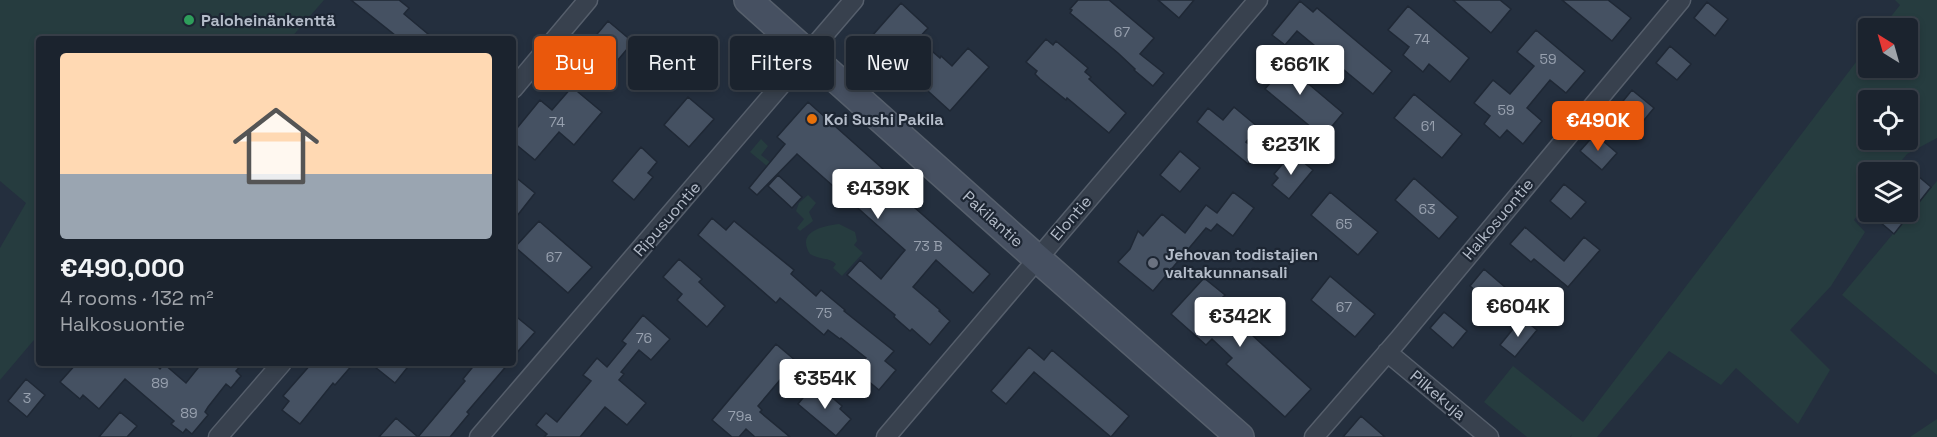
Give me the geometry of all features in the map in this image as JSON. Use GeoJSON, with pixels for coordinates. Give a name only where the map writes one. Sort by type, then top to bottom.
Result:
{"type":"FeatureCollection","features":[{"type":"Feature","properties":{"kind":"main road","name":"Pakilantie"},"geometry":{"type":"LineString","coordinates":[[748,0],[788,36]]}},
{"type":"Feature","properties":{"kind":"main road","name":"Pakilantie"},"geometry":{"type":"LineString","coordinates":[[834,77],[1240,437]]}},
{"type":"Feature","properties":{"kind":"street"},"geometry":{"type":"LineString","coordinates":[[516,85],[588,0]]}},
{"type":"Feature","properties":{"kind":"street","name":"Ripusuontie"},"geometry":{"type":"LineString","coordinates":[[823,36],[854,0]]}},
{"type":"Feature","properties":{"kind":"street","name":"Elontie"},"geometry":{"type":"LineString","coordinates":[[885,437],[1258,0]]}},
{"type":"Feature","properties":{"kind":"street","name":"Halkosuontie"},"geometry":{"type":"LineString","coordinates":[[1314,437],[1681,0]]}},
{"type":"Feature","properties":{"kind":"street","name":"Ripusuontie"},"geometry":{"type":"LineString","coordinates":[[479,437],[777,90]]}},
{"type":"Feature","properties":{"kind":"street","name":"Pilkekuja"},"geometry":{"type":"LineString","coordinates":[[1387,352],[1489,437]]}},
{"type":"Feature","properties":{"kind":"street"},"geometry":{"type":"LineString","coordinates":[[218,437],[279,366]]}},
{"type":"Feature","properties":{"kind":"green space"},"geometry":{"type":"Polygon","coordinates":[[[0,0],[324,0],[293,36],[36,36],[36,338],[0,380],[0,248],[26,203],[0,181],[0,0]]]}},
{"type":"Feature","properties":{"kind":"green space"},"geometry":{"type":"Polygon","coordinates":[[[1895,0],[1937,0],[1937,138],[1918,148],[1918,90],[1858,90],[1858,150],[1914,150],[1900,162],[1858,162],[1858,215],[1854,220],[1865,232],[1831,286],[1790,330],[1830,370],[1798,424],[1736,368],[1721,385],[1669,351],[1597,437],[1571,437],[1572,434],[1570,437],[1527,437],[1484,402],[1513,366],[1583,422],[1858,60],[1858,78],[1918,78],[1918,18],[1890,18],[1900,5],[1895,0]]]}},
{"type":"Feature","properties":{"kind":"green space"},"geometry":{"type":"Polygon","coordinates":[[[761,139],[768,146],[761,155],[781,171],[779,173],[750,152],[761,139]]]}},
{"type":"Feature","properties":{"kind":"green space"},"geometry":{"type":"Polygon","coordinates":[[[1937,181],[1937,375],[1842,295],[1903,222],[1918,222],[1918,204],[1937,181]]]}},
{"type":"Feature","properties":{"kind":"green space"},"geometry":{"type":"Polygon","coordinates":[[[808,195],[816,203],[809,212],[813,221],[800,231],[797,228],[804,219],[796,211],[799,203],[808,195]]]}},
{"type":"Feature","properties":{"kind":"green space"},"geometry":{"type":"Polygon","coordinates":[[[839,224],[855,232],[857,241],[854,245],[863,253],[842,276],[833,268],[836,264],[810,254],[806,240],[813,232],[825,226],[839,224]]]}},
{"type":"Feature","properties":{"kind":"green space"},"geometry":{"type":"Polygon","coordinates":[[[1937,419],[1937,437],[1910,437],[1937,419]]]}},
{"type":"Feature","properties":{"kind":"building"},"geometry":{"type":"Polygon","coordinates":[[[351,0],[399,0],[409,8],[404,14],[430,36],[396,36],[351,0]]]}},
{"type":"Feature","properties":{"kind":"building"},"geometry":{"type":"Polygon","coordinates":[[[1078,0],[1109,0],[1154,38],[1140,54],[1164,73],[1153,86],[1070,13],[1072,10],[1070,9],[1078,0]]]}},
{"type":"Feature","properties":{"kind":"building"},"geometry":{"type":"Polygon","coordinates":[[[1158,0],[1194,0],[1179,18],[1158,0]]]}},
{"type":"Feature","properties":{"kind":"building"},"geometry":{"type":"Polygon","coordinates":[[[1453,0],[1500,0],[1511,9],[1491,33],[1453,0]]]}},
{"type":"Feature","properties":{"kind":"building"},"geometry":{"type":"Polygon","coordinates":[[[1562,0],[1608,0],[1631,18],[1612,41],[1562,0]]]}},
{"type":"Feature","properties":{"kind":"building"},"geometry":{"type":"Polygon","coordinates":[[[1300,1],[1313,12],[1317,8],[1392,71],[1373,94],[1297,31],[1285,45],[1272,35],[1300,1]]]}},
{"type":"Feature","properties":{"kind":"building"},"geometry":{"type":"Polygon","coordinates":[[[1707,2],[1728,19],[1715,36],[1694,18],[1707,2]]]}},
{"type":"Feature","properties":{"kind":"building"},"geometry":{"type":"Polygon","coordinates":[[[901,3],[928,28],[921,36],[872,36],[901,3]]]}},
{"type":"Feature","properties":{"kind":"building"},"geometry":{"type":"Polygon","coordinates":[[[1408,6],[1469,58],[1450,82],[1429,64],[1423,72],[1403,55],[1409,47],[1388,30],[1408,6]]]}},
{"type":"Feature","properties":{"kind":"building"},"geometry":{"type":"Polygon","coordinates":[[[608,21],[628,38],[628,48],[616,62],[616,36],[595,36],[608,21]]]}},
{"type":"Feature","properties":{"kind":"building"},"geometry":{"type":"Polygon","coordinates":[[[1536,30],[1585,71],[1566,93],[1550,80],[1527,108],[1542,121],[1523,144],[1507,130],[1500,138],[1484,124],[1490,116],[1474,103],[1493,80],[1510,94],[1534,66],[1517,52],[1536,30]]]}},
{"type":"Feature","properties":{"kind":"building"},"geometry":{"type":"Polygon","coordinates":[[[1046,39],[1053,45],[1056,41],[1088,68],[1085,72],[1091,77],[1089,79],[1126,113],[1109,133],[1040,79],[1035,74],[1037,71],[1026,62],[1046,39]]]}},
{"type":"Feature","properties":{"kind":"building"},"geometry":{"type":"Polygon","coordinates":[[[1670,46],[1691,64],[1677,80],[1656,63],[1670,46]]]}},
{"type":"Feature","properties":{"kind":"building"},"geometry":{"type":"Polygon","coordinates":[[[968,48],[989,67],[950,111],[927,90],[931,90],[931,50],[952,66],[968,48]]]}},
{"type":"Feature","properties":{"kind":"building"},"geometry":{"type":"Polygon","coordinates":[[[1273,54],[1343,113],[1323,137],[1265,89],[1271,82],[1258,72],[1273,54]]]}},
{"type":"Feature","properties":{"kind":"building"},"geometry":{"type":"Polygon","coordinates":[[[569,90],[576,90],[602,112],[574,145],[559,132],[535,160],[516,144],[516,129],[540,100],[552,110],[569,90]]]}},
{"type":"Feature","properties":{"kind":"building"},"geometry":{"type":"Polygon","coordinates":[[[1632,90],[1654,108],[1640,125],[1619,106],[1632,90]]]}},
{"type":"Feature","properties":{"kind":"building"},"geometry":{"type":"Polygon","coordinates":[[[1414,94],[1462,134],[1442,158],[1394,118],[1414,94]]]}},
{"type":"Feature","properties":{"kind":"building"},"geometry":{"type":"Polygon","coordinates":[[[688,97],[714,119],[689,147],[664,125],[688,97]]]}},
{"type":"Feature","properties":{"kind":"building"},"geometry":{"type":"Polygon","coordinates":[[[808,102],[920,202],[915,208],[990,274],[973,293],[936,260],[913,287],[950,321],[930,345],[912,329],[910,331],[894,317],[895,315],[847,275],[860,260],[881,279],[905,250],[797,154],[757,195],[749,188],[785,144],[777,137],[808,102]]]}},
{"type":"Feature","properties":{"kind":"building"},"geometry":{"type":"Polygon","coordinates":[[[1234,107],[1258,127],[1246,142],[1259,152],[1248,164],[1197,122],[1208,108],[1223,120],[1234,107]]]}},
{"type":"Feature","properties":{"kind":"building"},"geometry":{"type":"Polygon","coordinates":[[[1595,134],[1617,153],[1602,170],[1580,151],[1595,134]]]}},
{"type":"Feature","properties":{"kind":"building"},"geometry":{"type":"Polygon","coordinates":[[[641,147],[657,162],[648,173],[653,177],[634,200],[612,181],[641,147]]]}},
{"type":"Feature","properties":{"kind":"building"},"geometry":{"type":"Polygon","coordinates":[[[1180,151],[1200,168],[1180,192],[1160,175],[1180,151]]]}},
{"type":"Feature","properties":{"kind":"building"},"geometry":{"type":"Polygon","coordinates":[[[1292,153],[1313,170],[1289,199],[1272,185],[1278,178],[1274,174],[1292,153]]]}},
{"type":"Feature","properties":{"kind":"building"},"geometry":{"type":"Polygon","coordinates":[[[778,175],[802,197],[792,208],[768,186],[778,175]]]}},
{"type":"Feature","properties":{"kind":"building"},"geometry":{"type":"Polygon","coordinates":[[[1918,176],[1931,187],[1918,204],[1918,176]]]}},
{"type":"Feature","properties":{"kind":"building"},"geometry":{"type":"Polygon","coordinates":[[[516,177],[535,193],[516,217],[516,177]]]}},
{"type":"Feature","properties":{"kind":"building"},"geometry":{"type":"Polygon","coordinates":[[[1414,178],[1458,217],[1439,239],[1395,200],[1414,178]]]}},
{"type":"Feature","properties":{"kind":"building"},"geometry":{"type":"Polygon","coordinates":[[[1564,184],[1586,202],[1571,219],[1550,201],[1564,184]]]}},
{"type":"Feature","properties":{"kind":"building"},"geometry":{"type":"Polygon","coordinates":[[[1233,192],[1254,208],[1233,236],[1217,224],[1211,231],[1206,228],[1153,291],[1118,262],[1130,249],[1138,231],[1143,236],[1162,214],[1185,233],[1206,205],[1217,213],[1233,192]]]}},
{"type":"Feature","properties":{"kind":"building"},"geometry":{"type":"Polygon","coordinates":[[[1330,192],[1378,232],[1358,255],[1311,215],[1330,192]]]}},
{"type":"Feature","properties":{"kind":"building"},"geometry":{"type":"Polygon","coordinates":[[[712,218],[726,230],[734,221],[794,270],[791,274],[816,296],[821,290],[894,351],[885,361],[896,370],[879,390],[856,371],[866,358],[828,330],[824,335],[780,298],[776,303],[698,235],[712,218]]]}},
{"type":"Feature","properties":{"kind":"building"},"geometry":{"type":"Polygon","coordinates":[[[539,221],[592,267],[568,293],[516,246],[539,221]]]}},
{"type":"Feature","properties":{"kind":"building"},"geometry":{"type":"Polygon","coordinates":[[[1880,222],[1903,222],[1894,234],[1880,222]]]}},
{"type":"Feature","properties":{"kind":"building"},"geometry":{"type":"Polygon","coordinates":[[[1525,227],[1564,261],[1584,237],[1600,250],[1568,287],[1534,259],[1531,262],[1510,244],[1525,227]]]}},
{"type":"Feature","properties":{"kind":"building"},"geometry":{"type":"Polygon","coordinates":[[[679,259],[702,279],[699,282],[725,306],[707,327],[677,300],[682,294],[663,277],[679,259]]]}},
{"type":"Feature","properties":{"kind":"building"},"geometry":{"type":"Polygon","coordinates":[[[1484,269],[1506,288],[1492,304],[1470,286],[1484,269]]]}},
{"type":"Feature","properties":{"kind":"building"},"geometry":{"type":"Polygon","coordinates":[[[1330,276],[1375,314],[1355,337],[1311,300],[1330,276]]]}},
{"type":"Feature","properties":{"kind":"building"},"geometry":{"type":"Polygon","coordinates":[[[1204,278],[1225,295],[1217,303],[1311,389],[1285,417],[1226,364],[1232,358],[1212,339],[1206,345],[1171,314],[1204,278]]]}},
{"type":"Feature","properties":{"kind":"building"},"geometry":{"type":"Polygon","coordinates":[[[1444,312],[1467,331],[1453,348],[1430,328],[1444,312]]]}},
{"type":"Feature","properties":{"kind":"building"},"geometry":{"type":"Polygon","coordinates":[[[643,315],[670,339],[651,360],[639,350],[621,372],[624,374],[619,380],[646,403],[627,425],[605,407],[580,437],[544,437],[547,434],[536,425],[546,413],[557,422],[591,381],[583,375],[597,358],[607,367],[626,344],[622,341],[643,315]]]}},
{"type":"Feature","properties":{"kind":"building"},"geometry":{"type":"Polygon","coordinates":[[[516,316],[535,332],[516,354],[516,316]]]}},
{"type":"Feature","properties":{"kind":"building"},"geometry":{"type":"Polygon","coordinates":[[[1522,318],[1537,330],[1515,357],[1500,345],[1522,318]]]}},
{"type":"Feature","properties":{"kind":"building"},"geometry":{"type":"Polygon","coordinates":[[[776,344],[796,361],[758,406],[762,410],[760,412],[790,437],[755,437],[746,429],[739,437],[732,437],[712,420],[776,344]]]}},
{"type":"Feature","properties":{"kind":"building"},"geometry":{"type":"Polygon","coordinates":[[[1029,347],[1044,360],[1052,350],[1129,416],[1111,437],[1034,372],[1006,404],[991,391],[1029,347]]]}},
{"type":"Feature","properties":{"kind":"building"},"geometry":{"type":"Polygon","coordinates":[[[74,366],[157,366],[160,369],[166,366],[186,383],[200,366],[240,366],[236,371],[241,376],[231,388],[226,384],[205,412],[208,415],[192,434],[186,429],[183,433],[171,424],[174,421],[125,379],[99,409],[83,395],[80,399],[60,382],[74,366]]]}},
{"type":"Feature","properties":{"kind":"building"},"geometry":{"type":"Polygon","coordinates":[[[309,366],[351,366],[335,385],[333,383],[300,424],[282,410],[289,401],[283,396],[309,366]]]}},
{"type":"Feature","properties":{"kind":"building"},"geometry":{"type":"Polygon","coordinates":[[[374,366],[409,366],[395,383],[374,366]]]}},
{"type":"Feature","properties":{"kind":"building"},"geometry":{"type":"Polygon","coordinates":[[[474,366],[506,366],[467,412],[469,414],[450,437],[418,437],[465,381],[463,379],[474,366]]]}},
{"type":"Feature","properties":{"kind":"building"},"geometry":{"type":"Polygon","coordinates":[[[26,379],[45,395],[27,417],[8,401],[26,379]]]}},
{"type":"Feature","properties":{"kind":"building"},"geometry":{"type":"Polygon","coordinates":[[[815,383],[842,406],[840,409],[851,419],[836,436],[798,404],[815,383]]]}},
{"type":"Feature","properties":{"kind":"building"},"geometry":{"type":"Polygon","coordinates":[[[120,412],[137,426],[127,437],[99,437],[120,412]]]}},
{"type":"Feature","properties":{"kind":"building"},"geometry":{"type":"Polygon","coordinates":[[[1361,416],[1385,437],[1343,437],[1361,416]]]}},
{"type":"Feature","properties":{"kind":"building"},"geometry":{"type":"Polygon","coordinates":[[[396,418],[418,437],[379,437],[396,418]]]}},
{"type":"Feature","properties":{"kind":"place","name":"Paloheinänkenttä"},"geometry":{"type":"Point","coordinates":[189,20]}},
{"type":"Feature","properties":{"kind":"place","name":"Koi Sushi Pakila"},"geometry":{"type":"Point","coordinates":[812,119]}},
{"type":"Feature","properties":{"kind":"place","name":"Jehovan todistajien valtakunnansali"},"geometry":{"type":"Point","coordinates":[1153,263]}}]}
